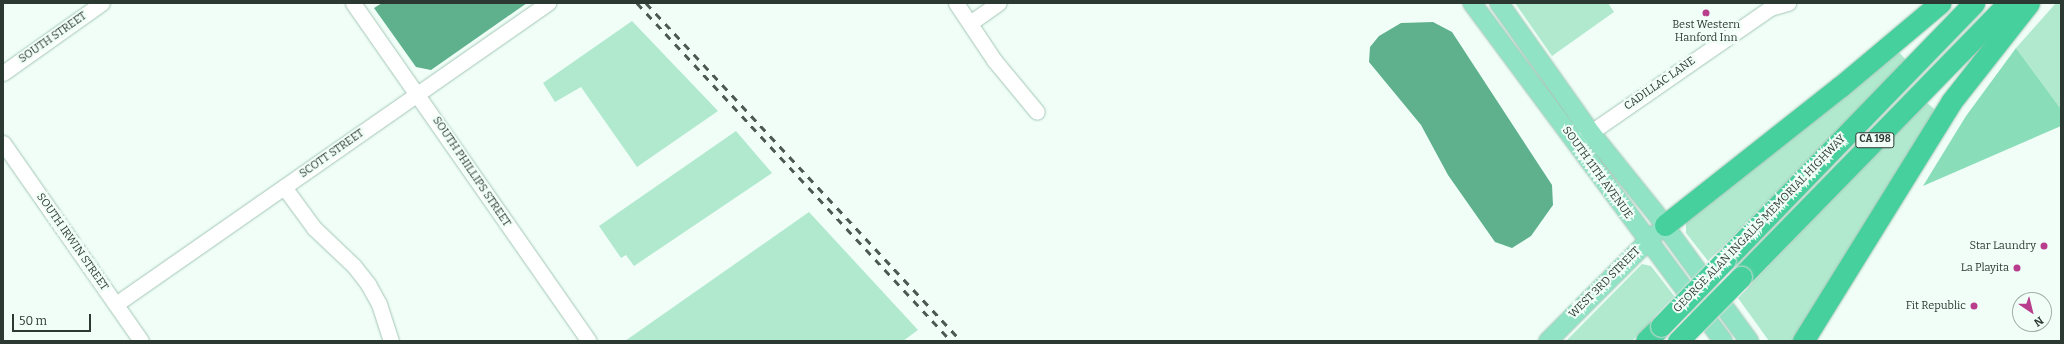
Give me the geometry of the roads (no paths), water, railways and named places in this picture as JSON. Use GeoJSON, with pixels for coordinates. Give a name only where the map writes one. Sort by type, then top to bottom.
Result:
{"type":"FeatureCollection","features":[{"type":"Feature","properties":{"kind":"highway"},"geometry":{"type":"LineString","coordinates":[[1664,225],[1829,96],[1940,3]]}},
{"type":"Feature","properties":{"kind":"highway","name":"GEORGE ALAN INGALLS MEMORIAL HIGHWAY"},"geometry":{"type":"LineString","coordinates":[[1646,341],[1974,3]]}},
{"type":"Feature","properties":{"kind":"highway","name":"GEORGE ALAN INGALLS MEMORIAL HIGHWAY"},"geometry":{"type":"LineString","coordinates":[[1678,341],[2008,3]]}},
{"type":"Feature","properties":{"kind":"highway"},"geometry":{"type":"LineString","coordinates":[[1803,341],[1951,102],[2029,3]]}},
{"type":"Feature","properties":{"kind":"main road","name":"SOUTH 11TH AVENUE"},"geometry":{"type":"LineString","coordinates":[[1472,3],[1647,241],[1723,341]]}},
{"type":"Feature","properties":{"kind":"main road","name":"SOUTH 11TH AVENUE"},"geometry":{"type":"LineString","coordinates":[[1499,3],[1590,132],[1664,225],[1749,341]]}},
{"type":"Feature","properties":{"kind":"main road","name":"WEST 3RD STREET"},"geometry":{"type":"LineString","coordinates":[[1548,341],[1664,225]]}},
{"type":"Feature","properties":{"kind":"street","name":"SOUTH STREET"},"geometry":{"type":"LineString","coordinates":[[3,73],[102,3]]}},
{"type":"Feature","properties":{"kind":"street","name":"SOUTH PHILLIPS STREET"},"geometry":{"type":"LineString","coordinates":[[353,3],[590,341]]}},
{"type":"Feature","properties":{"kind":"street","name":"SCOTT STREET"},"geometry":{"type":"LineString","coordinates":[[116,304],[548,3]]}},
{"type":"Feature","properties":{"kind":"street"},"geometry":{"type":"LineString","coordinates":[[956,3],[994,60],[1037,112]]}},
{"type":"Feature","properties":{"kind":"street"},"geometry":{"type":"LineString","coordinates":[[970,23],[999,3]]}},
{"type":"Feature","properties":{"kind":"street","name":"CADILLAC LANE"},"geometry":{"type":"LineString","coordinates":[[1576,143],[1770,8],[1788,3]]}},
{"type":"Feature","properties":{"kind":"street","name":"SOUTH IRWIN STREET"},"geometry":{"type":"LineString","coordinates":[[3,143],[141,341]]}},
{"type":"Feature","properties":{"kind":"street"},"geometry":{"type":"LineString","coordinates":[[284,187],[314,228],[364,278],[379,304],[391,341]]}},
{"type":"Feature","properties":{"kind":"railway"},"geometry":{"type":"LineString","coordinates":[[637,3],[951,341]]}},
{"type":"Feature","properties":{"kind":"railway"},"geometry":{"type":"LineString","coordinates":[[646,3],[961,341]]}},
{"type":"Feature","properties":{"kind":"place","name":"Best Western Hanford Inn"},"geometry":{"type":"Point","coordinates":[1706,13]}},
{"type":"Feature","properties":{"kind":"place","name":"Star Laundry"},"geometry":{"type":"Point","coordinates":[2044,246]}},
{"type":"Feature","properties":{"kind":"place","name":"La Playita"},"geometry":{"type":"Point","coordinates":[2017,268]}},
{"type":"Feature","properties":{"kind":"place","name":"Fit Republic"},"geometry":{"type":"Point","coordinates":[1974,306]}}]}
